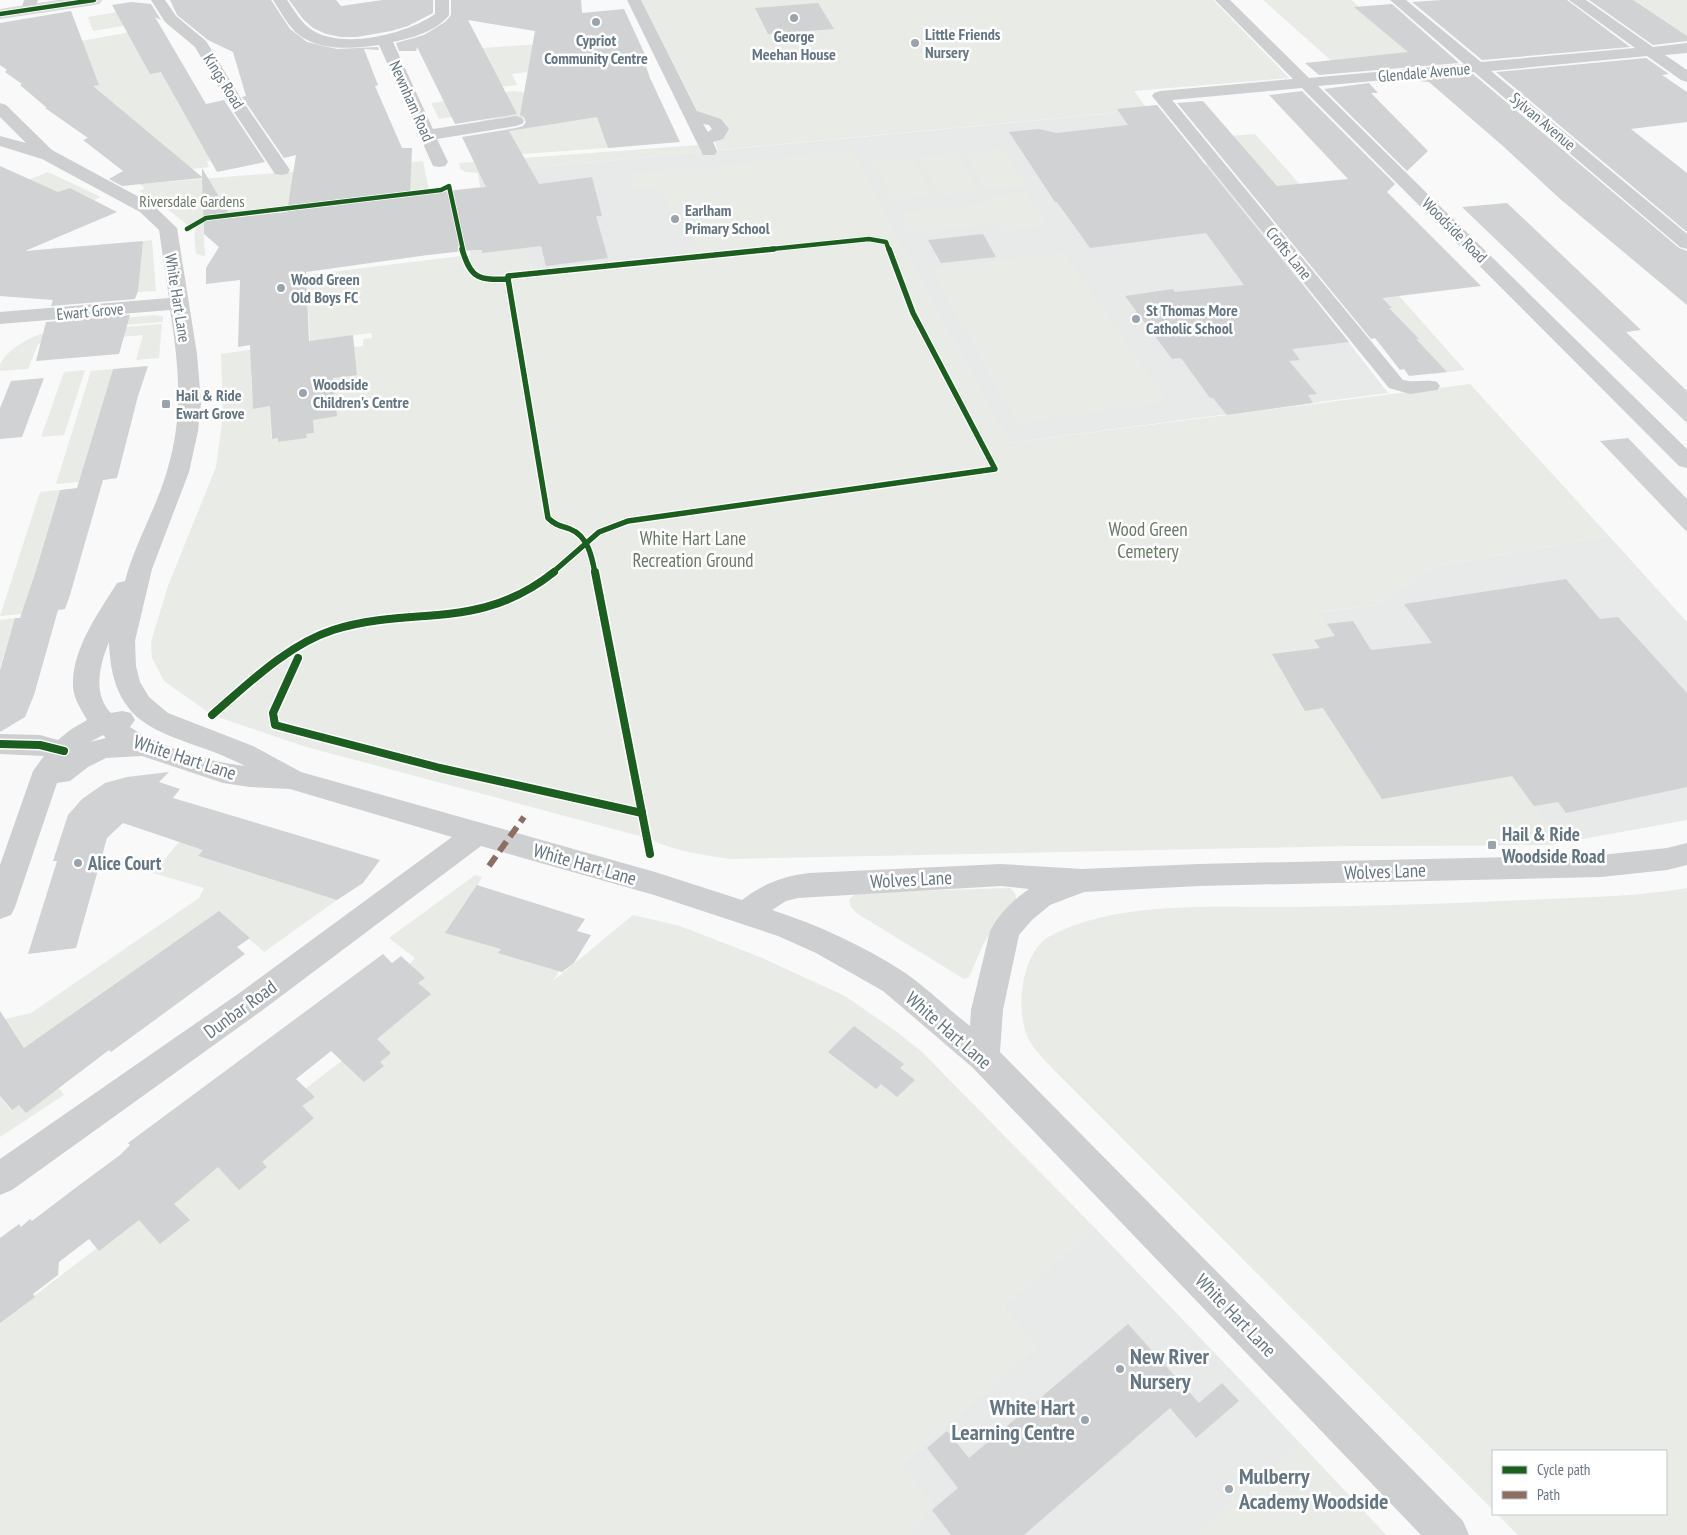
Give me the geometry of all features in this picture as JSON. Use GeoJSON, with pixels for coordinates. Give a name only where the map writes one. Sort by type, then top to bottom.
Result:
{"type":"FeatureCollection","features":[{"type":"Feature","properties":{"kind":"main road"},"geometry":{"type":"LineString","coordinates":[[0,14],[29,5],[94,0]]}},
{"type":"Feature","properties":{"kind":"street","name":"Kings Road"},"geometry":{"type":"LineString","coordinates":[[158,0],[170,19],[201,44],[234,100],[280,170]]}},
{"type":"Feature","properties":{"kind":"street"},"geometry":{"type":"LineString","coordinates":[[280,0],[307,34],[319,39],[352,43],[385,40],[411,33],[437,20],[442,15],[442,0]]}},
{"type":"Feature","properties":{"kind":"street"},"geometry":{"type":"LineString","coordinates":[[634,0],[692,115],[715,122],[722,129],[707,145]]}},
{"type":"Feature","properties":{"kind":"street","name":"Woodside Road"},"geometry":{"type":"LineString","coordinates":[[1222,0],[1687,460]]}},
{"type":"Feature","properties":{"kind":"street","name":"Sylvan Avenue"},"geometry":{"type":"LineString","coordinates":[[1397,0],[1687,243]]}},
{"type":"Feature","properties":{"kind":"street"},"geometry":{"type":"LineString","coordinates":[[1576,0],[1687,77]]}},
{"type":"Feature","properties":{"kind":"street","name":"Newnham Road"},"geometry":{"type":"LineString","coordinates":[[385,40],[439,162]]}},
{"type":"Feature","properties":{"kind":"street","name":"Glendale Avenue"},"geometry":{"type":"LineString","coordinates":[[1160,96],[1687,48]]}},
{"type":"Feature","properties":{"kind":"street","name":"Crofts Lane"},"geometry":{"type":"LineString","coordinates":[[1160,96],[1396,384],[1410,388],[1430,386]]}},
{"type":"Feature","properties":{"kind":"street"},"geometry":{"type":"LineString","coordinates":[[0,141],[12,138],[20,133],[6,116]]}},
{"type":"Feature","properties":{"kind":"street","name":"White Hart Lane"},"geometry":{"type":"LineString","coordinates":[[6,116],[46,154],[146,208],[168,228],[187,354],[190,403],[187,431],[178,472],[140,569],[122,641],[123,666],[127,682],[140,704],[158,720],[243,753],[292,779],[476,834],[655,884],[748,913],[788,927],[827,944],[894,982],[982,1057],[1137,1213],[1449,1535]]}},
{"type":"Feature","properties":{"kind":"street"},"geometry":{"type":"LineString","coordinates":[[428,135],[516,121]]}},
{"type":"Feature","properties":{"kind":"street"},"geometry":{"type":"LineString","coordinates":[[0,141],[46,154]]}},
{"type":"Feature","properties":{"kind":"street","name":"Ewart Grove"},"geometry":{"type":"LineString","coordinates":[[10,318],[179,303]]}},
{"type":"Feature","properties":{"kind":"street"},"geometry":{"type":"LineString","coordinates":[[0,338],[10,318]]}},
{"type":"Feature","properties":{"kind":"street","name":"White Hart Lane"},"geometry":{"type":"LineString","coordinates":[[140,569],[105,623],[92,656],[86,678],[86,732],[110,745],[124,744],[143,747],[225,774],[251,778],[292,779]]}},
{"type":"Feature","properties":{"kind":"street"},"geometry":{"type":"LineString","coordinates":[[0,744],[40,745],[127,719],[158,720]]}},
{"type":"Feature","properties":{"kind":"street"},"geometry":{"type":"LineString","coordinates":[[0,907],[48,771],[86,732]]}},
{"type":"Feature","properties":{"kind":"street","name":"Dunbar Road"},"geometry":{"type":"LineString","coordinates":[[0,1178],[249,1003],[476,834]]}},
{"type":"Feature","properties":{"kind":"street","name":"Wolves Lane"},"geometry":{"type":"LineString","coordinates":[[748,913],[774,891],[786,886],[1002,875],[1082,881],[1199,875],[1601,866],[1667,859],[1687,854]]}},
{"type":"Feature","properties":{"kind":"street","name":"Wolves Lane"},"geometry":{"type":"LineString","coordinates":[[982,1057],[987,1010],[1005,931],[1021,912],[1040,897],[1082,881]]}},
{"type":"Feature","properties":{"kind":"shaded area","name":"St Thomas More Catholic School"},"geometry":{"type":"Polygon","coordinates":[[[1148,110],[1180,149],[1192,148],[1198,154],[1193,165],[1210,164],[1388,393],[1009,443],[895,234],[533,272],[474,269],[455,190],[480,187],[478,173],[1148,110]]]}},
{"type":"Feature","properties":{"kind":"shaded area"},"geometry":{"type":"Polygon","coordinates":[[[1609,536],[1687,622],[1687,820],[1550,845],[1349,846],[1248,622],[1376,605],[1432,567],[1609,536]]]}},
{"type":"Feature","properties":{"kind":"shaded area","name":"New River Nursery"},"geometry":{"type":"Polygon","coordinates":[[[1095,1228],[1386,1535],[907,1535],[933,1504],[900,1465],[1036,1346],[1002,1307],[1095,1228]]]}},
{"type":"Feature","properties":{"kind":"green space"},"geometry":{"type":"Polygon","coordinates":[[[641,0],[1213,0],[1289,78],[1134,91],[1148,110],[718,150],[714,139],[727,127],[722,121],[698,112],[641,0]]]}},
{"type":"Feature","properties":{"kind":"green space"},"geometry":{"type":"Polygon","coordinates":[[[1263,0],[1351,0],[1411,52],[1343,71],[1263,0]]]}},
{"type":"Feature","properties":{"kind":"green space"},"geometry":{"type":"Polygon","coordinates":[[[1625,0],[1687,0],[1687,38],[1625,0]]]}},
{"type":"Feature","properties":{"kind":"green space"},"geometry":{"type":"Polygon","coordinates":[[[117,12],[135,24],[93,31],[88,17],[117,12]]]}},
{"type":"Feature","properties":{"kind":"green space"},"geometry":{"type":"Polygon","coordinates":[[[136,31],[220,159],[207,161],[209,167],[174,171],[37,49],[136,31]]]}},
{"type":"Feature","properties":{"kind":"green space"},"geometry":{"type":"Polygon","coordinates":[[[586,41],[619,147],[496,156],[509,131],[566,121],[526,123],[523,118],[482,125],[480,121],[495,118],[491,111],[439,119],[431,103],[514,91],[523,92],[532,107],[543,70],[512,74],[517,85],[491,88],[482,48],[586,41]]]}},
{"type":"Feature","properties":{"kind":"green space"},"geometry":{"type":"Polygon","coordinates":[[[1255,134],[1465,370],[1434,374],[1247,182],[1230,136],[1255,134]]]}},
{"type":"Feature","properties":{"kind":"green space"},"geometry":{"type":"Polygon","coordinates":[[[698,145],[701,152],[478,173],[465,172],[460,168],[459,163],[698,145]]]}},
{"type":"Feature","properties":{"kind":"green space"},"geometry":{"type":"Polygon","coordinates":[[[1003,148],[1028,186],[986,190],[963,152],[1003,148]]]}},
{"type":"Feature","properties":{"kind":"green space","name":"White Hart Lane Recreation Ground"},"geometry":{"type":"Polygon","coordinates":[[[855,150],[899,241],[1009,443],[1470,384],[1609,536],[1432,567],[1376,605],[1321,612],[1335,636],[1315,640],[1348,692],[1338,731],[1382,799],[1512,776],[1562,842],[1550,845],[1348,846],[731,859],[678,849],[647,838],[303,746],[212,715],[164,681],[152,658],[151,642],[168,586],[216,467],[223,415],[221,354],[270,347],[251,376],[253,408],[270,406],[271,438],[278,438],[279,442],[307,438],[306,434],[314,433],[313,420],[333,378],[357,374],[354,347],[363,346],[363,339],[372,338],[371,333],[310,341],[306,275],[527,248],[533,272],[689,255],[688,247],[696,246],[693,239],[691,239],[656,188],[632,190],[632,173],[782,160],[787,156],[855,150]]]}},
{"type":"Feature","properties":{"kind":"green space"},"geometry":{"type":"Polygon","coordinates":[[[957,153],[981,191],[939,196],[917,157],[957,153]]]}},
{"type":"Feature","properties":{"kind":"green space"},"geometry":{"type":"Polygon","coordinates":[[[912,157],[934,195],[892,200],[872,161],[912,157]]]}},
{"type":"Feature","properties":{"kind":"green space","name":"Riversdale Gardens"},"geometry":{"type":"Polygon","coordinates":[[[423,161],[429,190],[208,217],[189,226],[162,205],[139,191],[145,188],[139,184],[423,161]]]}},
{"type":"Feature","properties":{"kind":"green space"},"geometry":{"type":"Polygon","coordinates":[[[48,172],[101,197],[94,200],[70,188],[58,192],[28,180],[48,172]]]}},
{"type":"Feature","properties":{"kind":"green space"},"geometry":{"type":"Polygon","coordinates":[[[1026,192],[1048,226],[1005,231],[984,196],[1026,192]]]}},
{"type":"Feature","properties":{"kind":"green space"},"geometry":{"type":"Polygon","coordinates":[[[986,203],[998,224],[909,234],[898,212],[986,203]]]}},
{"type":"Feature","properties":{"kind":"green space"},"geometry":{"type":"Polygon","coordinates":[[[203,221],[205,256],[196,254],[195,239],[195,231],[203,221]]]}},
{"type":"Feature","properties":{"kind":"green space"},"geometry":{"type":"Polygon","coordinates":[[[152,240],[156,291],[136,292],[139,242],[152,240]]]}},
{"type":"Feature","properties":{"kind":"green space"},"geometry":{"type":"Polygon","coordinates":[[[1064,252],[1168,402],[1017,424],[930,268],[1064,252]]]}},
{"type":"Feature","properties":{"kind":"green space"},"geometry":{"type":"Polygon","coordinates":[[[154,315],[163,316],[163,322],[43,331],[81,322],[154,315]]]}},
{"type":"Feature","properties":{"kind":"green space"},"geometry":{"type":"Polygon","coordinates":[[[162,324],[159,358],[136,360],[143,335],[38,344],[28,369],[0,371],[0,364],[12,350],[23,342],[41,334],[162,324]]]}},
{"type":"Feature","properties":{"kind":"green space"},"geometry":{"type":"Polygon","coordinates":[[[113,369],[79,482],[56,484],[91,371],[113,369]]]}},
{"type":"Feature","properties":{"kind":"green space"},"geometry":{"type":"Polygon","coordinates":[[[85,370],[64,435],[41,437],[64,372],[85,370]]]}},
{"type":"Feature","properties":{"kind":"green space"},"geometry":{"type":"Polygon","coordinates":[[[60,490],[22,614],[0,616],[40,492],[60,490]]]}},
{"type":"Feature","properties":{"kind":"green space"},"geometry":{"type":"Polygon","coordinates":[[[15,618],[0,668],[0,620],[15,618]]]}},
{"type":"Feature","properties":{"kind":"green space"},"geometry":{"type":"Polygon","coordinates":[[[207,809],[231,816],[198,856],[337,900],[264,952],[219,912],[27,1052],[5,1019],[31,1013],[199,898],[204,888],[153,873],[207,809]]]}},
{"type":"Feature","properties":{"kind":"green space"},"geometry":{"type":"Polygon","coordinates":[[[475,875],[482,877],[455,926],[567,958],[553,981],[633,915],[680,926],[760,957],[845,996],[922,1052],[1095,1228],[1002,1307],[1036,1346],[901,1464],[933,1504],[907,1535],[0,1535],[0,1322],[424,998],[402,972],[415,958],[389,938],[475,875]]]}},
{"type":"Feature","properties":{"kind":"green space"},"geometry":{"type":"Polygon","coordinates":[[[1010,888],[1015,893],[1017,902],[994,926],[983,945],[969,977],[964,979],[858,914],[851,907],[849,900],[856,893],[1010,888]]]}},
{"type":"Feature","properties":{"kind":"green space"},"geometry":{"type":"Polygon","coordinates":[[[1687,888],[1687,1535],[1518,1535],[1498,1515],[1667,1515],[1667,1450],[1492,1450],[1492,1509],[1039,1054],[1028,1038],[1024,1027],[1022,1013],[1023,983],[1032,955],[1040,944],[1050,936],[1078,924],[1107,916],[1138,911],[1203,907],[1328,907],[1454,903],[1652,893],[1687,888]]]}},
{"type":"Feature","properties":{"kind":"green space"},"geometry":{"type":"Polygon","coordinates":[[[59,1088],[64,1095],[0,1137],[0,1097],[11,1110],[19,1105],[26,1112],[59,1088]]]}},
{"type":"Feature","properties":{"kind":"green space"},"geometry":{"type":"Polygon","coordinates":[[[1300,1443],[1386,1535],[1196,1535],[1300,1443]]]}},
{"type":"Feature","properties":{"kind":"building"},"geometry":{"type":"Polygon","coordinates":[[[170,0],[271,0],[290,29],[307,42],[337,49],[378,47],[379,50],[364,49],[378,85],[375,86],[402,148],[412,148],[410,195],[486,187],[462,137],[516,128],[523,126],[526,122],[524,117],[520,115],[535,31],[468,20],[517,114],[455,124],[417,47],[416,51],[399,51],[396,43],[424,35],[445,22],[451,15],[451,0],[581,0],[582,13],[624,9],[647,59],[644,60],[650,78],[680,142],[608,148],[597,117],[509,131],[539,184],[592,177],[602,216],[596,216],[608,258],[546,266],[541,246],[482,253],[482,250],[473,250],[306,272],[309,341],[353,335],[357,375],[333,378],[337,416],[313,420],[314,433],[306,434],[307,438],[278,442],[278,438],[272,439],[270,406],[253,409],[250,345],[238,347],[240,280],[206,284],[206,268],[219,247],[204,234],[202,178],[122,186],[109,179],[123,171],[83,140],[88,138],[45,108],[47,108],[20,85],[22,84],[5,72],[7,70],[0,65],[0,23],[71,11],[99,85],[93,86],[202,177],[202,168],[230,218],[287,212],[296,155],[284,158],[242,97],[246,96],[233,52],[208,40],[177,15],[170,0]]]}},
{"type":"Feature","properties":{"kind":"building"},"geometry":{"type":"Polygon","coordinates":[[[289,0],[336,0],[341,6],[382,0],[433,0],[433,13],[408,26],[391,31],[357,37],[341,37],[326,34],[313,28],[303,19],[289,0]]]}},
{"type":"Feature","properties":{"kind":"building"},"geometry":{"type":"Polygon","coordinates":[[[1441,0],[1567,0],[1630,47],[1482,60],[1412,2],[1441,0]]]}},
{"type":"Feature","properties":{"kind":"building"},"geometry":{"type":"Polygon","coordinates":[[[1589,0],[1633,0],[1687,36],[1687,41],[1653,45],[1589,0]]]}},
{"type":"Feature","properties":{"kind":"building"},"geometry":{"type":"Polygon","coordinates":[[[131,2],[151,4],[161,20],[155,17],[206,104],[224,100],[265,162],[217,172],[161,72],[150,74],[112,5],[131,2]]]}},
{"type":"Feature","properties":{"kind":"building","name":"George Meehan House"},"geometry":{"type":"Polygon","coordinates":[[[818,3],[834,29],[768,34],[755,8],[818,3]]]}},
{"type":"Feature","properties":{"kind":"building"},"geometry":{"type":"Polygon","coordinates":[[[1392,4],[1459,63],[1319,75],[1305,63],[1408,52],[1354,7],[1392,4]]]}},
{"type":"Feature","properties":{"kind":"building"},"geometry":{"type":"Polygon","coordinates":[[[1646,58],[1669,74],[1662,75],[1687,92],[1687,122],[1631,129],[1687,173],[1687,232],[1496,72],[1646,58]]]}},
{"type":"Feature","properties":{"kind":"building"},"geometry":{"type":"Polygon","coordinates":[[[1473,74],[1679,248],[1687,251],[1687,305],[1559,198],[1429,82],[1409,80],[1473,74]]]}},
{"type":"Feature","properties":{"kind":"building"},"geometry":{"type":"Polygon","coordinates":[[[1369,83],[1378,93],[1371,93],[1428,151],[1407,171],[1324,89],[1369,83]]]}},
{"type":"Feature","properties":{"kind":"building"},"geometry":{"type":"Polygon","coordinates":[[[1302,91],[1395,184],[1387,192],[1481,286],[1382,298],[1392,308],[1389,308],[1419,339],[1416,339],[1447,372],[1409,376],[1404,369],[1400,370],[1375,338],[1371,339],[1177,103],[1203,101],[1277,186],[1348,179],[1269,95],[1302,91]]]}},
{"type":"Feature","properties":{"kind":"building"},"geometry":{"type":"Polygon","coordinates":[[[1157,105],[1349,342],[1292,349],[1300,360],[1289,361],[1317,394],[1308,395],[1313,403],[1227,415],[1213,398],[1210,398],[1181,358],[1172,359],[1125,296],[1173,289],[1175,292],[1244,285],[1206,233],[1090,248],[1057,202],[1055,202],[1009,132],[1039,129],[1056,133],[1128,125],[1117,109],[1157,105]]]}},
{"type":"Feature","properties":{"kind":"building"},"geometry":{"type":"Polygon","coordinates":[[[0,166],[58,192],[70,188],[117,212],[25,251],[143,241],[138,291],[135,299],[51,306],[53,300],[0,296],[0,166]]]}},
{"type":"Feature","properties":{"kind":"building"},"geometry":{"type":"Polygon","coordinates":[[[1507,203],[1641,330],[1626,332],[1687,391],[1687,423],[1462,207],[1507,203]]]}},
{"type":"Feature","properties":{"kind":"building"},"geometry":{"type":"Polygon","coordinates":[[[983,234],[996,257],[941,263],[928,240],[983,234]]]}},
{"type":"Feature","properties":{"kind":"building"},"geometry":{"type":"Polygon","coordinates":[[[130,315],[119,354],[36,361],[46,322],[130,315]]]}},
{"type":"Feature","properties":{"kind":"building"},"geometry":{"type":"Polygon","coordinates":[[[148,366],[138,396],[117,478],[103,480],[70,595],[65,609],[58,610],[34,695],[25,717],[0,732],[0,670],[15,618],[20,618],[35,573],[60,490],[77,488],[113,369],[148,366]]]}},
{"type":"Feature","properties":{"kind":"building"},"geometry":{"type":"Polygon","coordinates":[[[44,378],[22,437],[0,439],[0,408],[11,381],[44,378]]]}},
{"type":"Feature","properties":{"kind":"building"},"geometry":{"type":"Polygon","coordinates":[[[1628,438],[1687,499],[1687,532],[1600,441],[1628,438]]]}},
{"type":"Feature","properties":{"kind":"building"},"geometry":{"type":"Polygon","coordinates":[[[1566,579],[1600,619],[1618,617],[1687,693],[1687,787],[1566,813],[1558,802],[1534,806],[1512,776],[1382,799],[1323,708],[1305,711],[1272,654],[1320,648],[1314,640],[1335,636],[1327,624],[1353,621],[1371,650],[1432,643],[1404,604],[1566,579]]]}},
{"type":"Feature","properties":{"kind":"building"},"geometry":{"type":"Polygon","coordinates":[[[169,772],[159,782],[180,789],[173,798],[380,860],[363,883],[337,900],[198,856],[203,850],[123,823],[107,838],[76,948],[28,954],[57,861],[53,861],[68,815],[82,799],[105,783],[127,777],[169,772]]]}},
{"type":"Feature","properties":{"kind":"building"},"geometry":{"type":"Polygon","coordinates":[[[477,885],[585,919],[577,931],[591,935],[574,963],[562,972],[498,953],[501,949],[445,933],[477,885]]]}},
{"type":"Feature","properties":{"kind":"building"},"geometry":{"type":"Polygon","coordinates":[[[219,911],[250,938],[237,947],[245,954],[111,1052],[109,1050],[26,1113],[19,1105],[12,1110],[0,1096],[0,1011],[24,1048],[219,911]]]}},
{"type":"Feature","properties":{"kind":"building"},"geometry":{"type":"Polygon","coordinates":[[[383,954],[392,963],[401,956],[425,978],[418,983],[431,994],[377,1039],[391,1053],[380,1062],[384,1066],[364,1082],[331,1051],[296,1079],[315,1097],[302,1106],[314,1118],[262,1162],[267,1167],[239,1190],[218,1167],[174,1204],[190,1220],[160,1244],[139,1220],[99,1251],[89,1239],[59,1262],[58,1275],[33,1294],[35,1297],[0,1323],[0,1238],[19,1224],[21,1227],[30,1219],[32,1221],[120,1155],[130,1145],[128,1143],[383,954]]]}},
{"type":"Feature","properties":{"kind":"building"},"geometry":{"type":"Polygon","coordinates":[[[854,1026],[904,1064],[900,1068],[915,1080],[897,1097],[881,1084],[876,1089],[828,1052],[854,1026]]]}},
{"type":"Feature","properties":{"kind":"building","name":"White Hart Learning Centre"},"geometry":{"type":"Polygon","coordinates":[[[1128,1324],[1199,1403],[1222,1383],[1239,1401],[1196,1438],[1170,1408],[1024,1535],[951,1535],[932,1510],[958,1488],[927,1448],[947,1431],[969,1458],[1128,1324]]]}},
{"type":"Feature","properties":{"kind":"marked path"},"geometry":{"type":"LineString","coordinates":[[489,866],[524,817]]}},
{"type":"Feature","properties":{"kind":"cycle path"},"geometry":{"type":"LineString","coordinates":[[0,14],[94,0]]}},
{"type":"Feature","properties":{"kind":"cycle path"},"geometry":{"type":"LineString","coordinates":[[187,229],[206,218],[441,190],[449,186],[462,248],[470,270],[474,275],[482,278],[508,279],[548,518],[556,524],[575,531],[582,537],[592,559],[650,854]]}},
{"type":"Feature","properties":{"kind":"cycle path"},"geometry":{"type":"LineString","coordinates":[[212,715],[280,659],[309,640],[339,629],[364,623],[468,612],[498,604],[519,595],[539,583],[558,569],[592,537],[616,524],[995,469],[913,313],[886,242],[869,239],[508,276],[508,279]]}},
{"type":"Feature","properties":{"kind":"cycle path"},"geometry":{"type":"LineString","coordinates":[[298,658],[273,713],[275,725],[440,768],[642,813]]}},
{"type":"Feature","properties":{"kind":"cycle path"},"geometry":{"type":"LineString","coordinates":[[0,744],[40,745],[64,751]]}},
{"type":"Feature","properties":{"kind":"place","name":"George Meehan House"},"geometry":{"type":"Point","coordinates":[794,18]}},
{"type":"Feature","properties":{"kind":"place","name":"Cypriot Community Centre"},"geometry":{"type":"Point","coordinates":[596,22]}},
{"type":"Feature","properties":{"kind":"place","name":"Little Friends Nursery"},"geometry":{"type":"Point","coordinates":[915,43]}},
{"type":"Feature","properties":{"kind":"place","name":"Earlham Primary School"},"geometry":{"type":"Point","coordinates":[675,219]}},
{"type":"Feature","properties":{"kind":"place","name":"Wood Green Old Boys FC"},"geometry":{"type":"Point","coordinates":[281,288]}},
{"type":"Feature","properties":{"kind":"place","name":"St Thomas More Catholic School"},"geometry":{"type":"Point","coordinates":[1136,319]}},
{"type":"Feature","properties":{"kind":"place","name":"Woodside Children's Centre"},"geometry":{"type":"Point","coordinates":[303,393]}},
{"type":"Feature","properties":{"kind":"place","name":"Hail & Ride Ewart Grove"},"geometry":{"type":"Point","coordinates":[166,404]}},
{"type":"Feature","properties":{"kind":"place","name":"Hail & Ride Woodside Road"},"geometry":{"type":"Point","coordinates":[1492,845]}},
{"type":"Feature","properties":{"kind":"place","name":"Alice Court"},"geometry":{"type":"Point","coordinates":[78,863]}},
{"type":"Feature","properties":{"kind":"place","name":"New River Nursery"},"geometry":{"type":"Point","coordinates":[1120,1369]}},
{"type":"Feature","properties":{"kind":"place","name":"White Hart Learning Centre"},"geometry":{"type":"Point","coordinates":[1085,1420]}},
{"type":"Feature","properties":{"kind":"place","name":"Mulberry Academy Woodside"},"geometry":{"type":"Point","coordinates":[1229,1489]}},
{"type":"Feature","properties":{"kind":"park label","name":"Wood Green Cemetery"},"geometry":{"type":"Point","coordinates":[1148,540]}}]}
